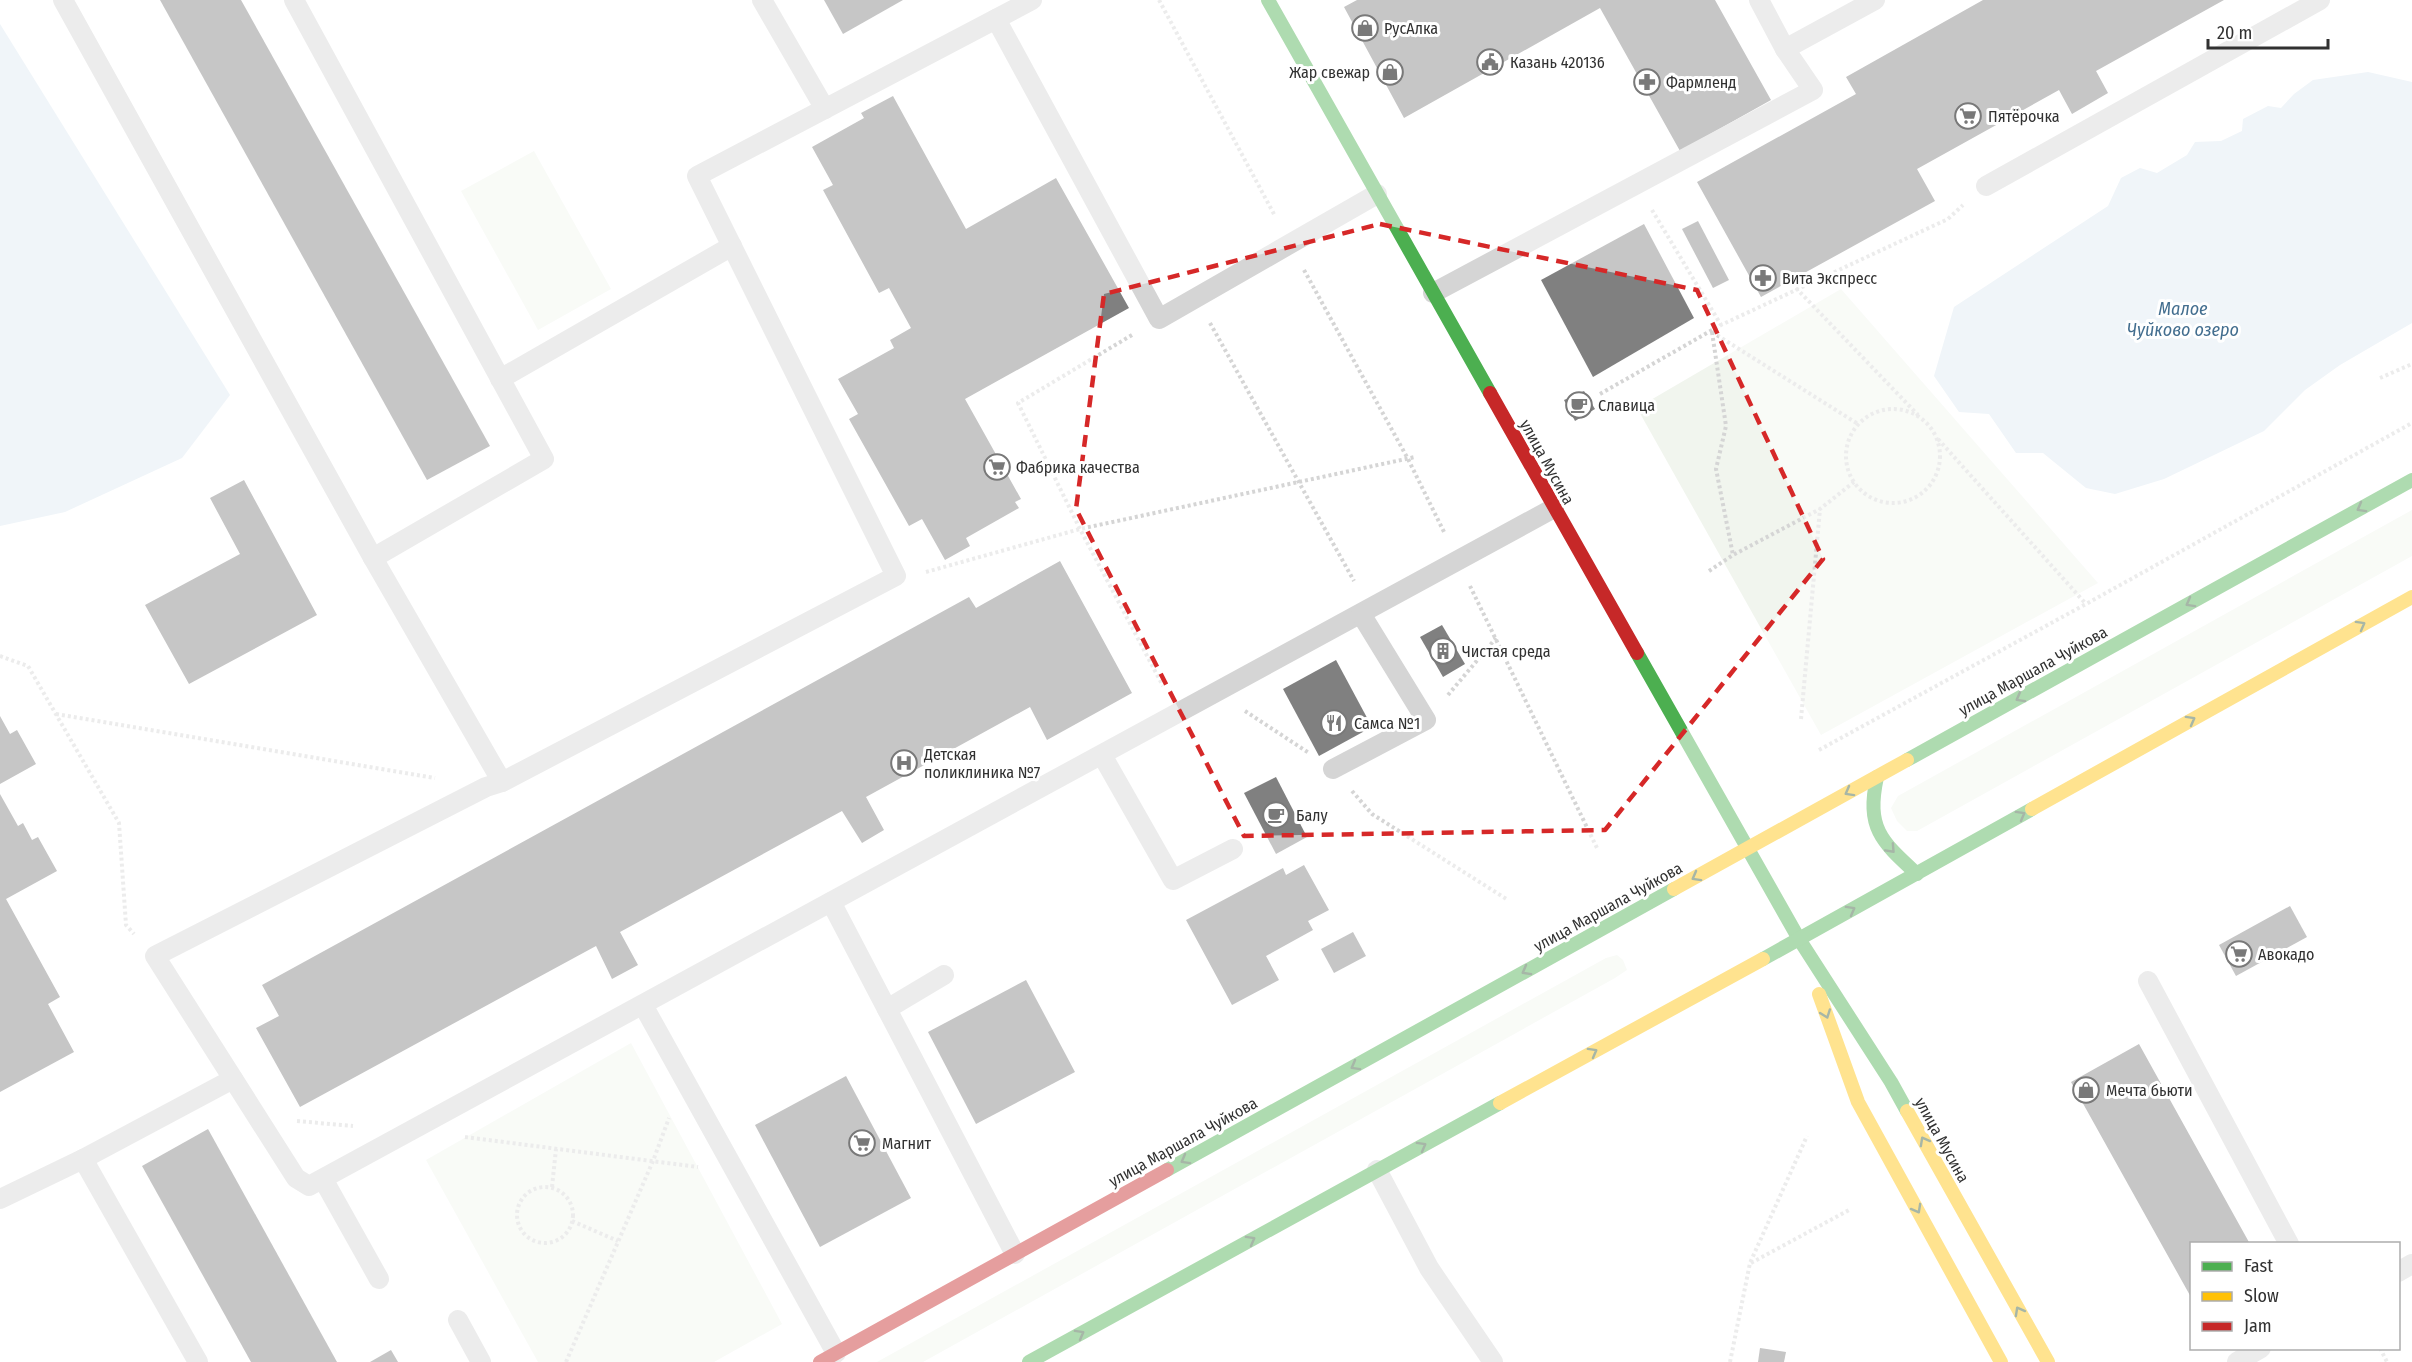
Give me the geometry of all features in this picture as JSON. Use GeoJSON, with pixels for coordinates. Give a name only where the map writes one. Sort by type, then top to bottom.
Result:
{"type":"FeatureCollection","features":[{"type":"Feature","properties":{"kind":"main road","name":"улица Мусина"},"geometry":{"type":"LineString","coordinates":[[1268,0],[1799,939],[1891,1082],[2048,1362]]}},
{"type":"Feature","properties":{"kind":"main road","name":"улица Маршала Чуйкова"},"geometry":{"type":"LineString","coordinates":[[828,1357],[2412,480]]}},
{"type":"Feature","properties":{"kind":"main road"},"geometry":{"type":"LineString","coordinates":[[1029,1362],[1917,874],[2412,597]]}},
{"type":"Feature","properties":{"kind":"main road"},"geometry":{"type":"LineString","coordinates":[[1877,777],[1871,807],[1875,825],[1884,842],[1917,874]]}},
{"type":"Feature","properties":{"kind":"main road","name":"улица Мусина"},"geometry":{"type":"LineString","coordinates":[[1799,939],[1858,1102],[2001,1362]]}},
{"type":"Feature","properties":{"kind":"lane"},"geometry":{"type":"LineString","coordinates":[[63,0],[373,558],[494,785]]}},
{"type":"Feature","properties":{"kind":"lane"},"geometry":{"type":"LineString","coordinates":[[294,0],[544,459],[373,558]]}},
{"type":"Feature","properties":{"kind":"lane"},"geometry":{"type":"LineString","coordinates":[[762,0],[825,109]]}},
{"type":"Feature","properties":{"kind":"lane"},"geometry":{"type":"LineString","coordinates":[[1032,0],[697,176],[896,576],[494,785],[155,956],[296,1178],[309,1186],[323,1179],[1554,508]]}},
{"type":"Feature","properties":{"kind":"lane"},"geometry":{"type":"LineString","coordinates":[[1433,293],[1813,90],[1785,49],[1759,0]]}},
{"type":"Feature","properties":{"kind":"lane"},"geometry":{"type":"LineString","coordinates":[[1785,49],[1875,0]]}},
{"type":"Feature","properties":{"kind":"lane"},"geometry":{"type":"LineString","coordinates":[[1986,186],[2320,0]]}},
{"type":"Feature","properties":{"kind":"lane"},"geometry":{"type":"LineString","coordinates":[[996,19],[1159,319],[1377,194]]}},
{"type":"Feature","properties":{"kind":"lane"},"geometry":{"type":"LineString","coordinates":[[500,378],[732,246]]}},
{"type":"Feature","properties":{"kind":"lane"},"geometry":{"type":"LineString","coordinates":[[1333,769],[1426,720],[1361,614]]}},
{"type":"Feature","properties":{"kind":"lane"},"geometry":{"type":"LineString","coordinates":[[1102,755],[1173,880],[1233,849]]}},
{"type":"Feature","properties":{"kind":"lane"},"geometry":{"type":"LineString","coordinates":[[831,902],[1015,1254]]}},
{"type":"Feature","properties":{"kind":"lane"},"geometry":{"type":"LineString","coordinates":[[887,1009],[944,975]]}},
{"type":"Feature","properties":{"kind":"lane"},"geometry":{"type":"LineString","coordinates":[[2148,981],[2288,1242]]}},
{"type":"Feature","properties":{"kind":"lane"},"geometry":{"type":"LineString","coordinates":[[643,1005],[736,1172],[828,1357]]}},
{"type":"Feature","properties":{"kind":"lane"},"geometry":{"type":"LineString","coordinates":[[0,1199],[233,1080]]}},
{"type":"Feature","properties":{"kind":"lane"},"geometry":{"type":"LineString","coordinates":[[82,1159],[198,1362]]}},
{"type":"Feature","properties":{"kind":"lane"},"geometry":{"type":"LineString","coordinates":[[1377,1170],[1429,1268],[1493,1362]]}},
{"type":"Feature","properties":{"kind":"lane"},"geometry":{"type":"LineString","coordinates":[[323,1179],[379,1279]]}},
{"type":"Feature","properties":{"kind":"lane"},"geometry":{"type":"LineString","coordinates":[[458,1320],[482,1362]]}},
{"type":"Feature","properties":{"kind":"lane"},"geometry":{"type":"LineString","coordinates":[[2237,1362],[2258,1350]]}},
{"type":"Feature","properties":{"kind":"path"},"geometry":{"type":"LineString","coordinates":[[1159,0],[1408,459],[1597,848]]}},
{"type":"Feature","properties":{"kind":"path"},"geometry":{"type":"LineString","coordinates":[[1636,183],[1721,325]]}},
{"type":"Feature","properties":{"kind":"path"},"geometry":{"type":"LineString","coordinates":[[1600,394],[1721,325],[1948,219],[1986,186]]}},
{"type":"Feature","properties":{"kind":"path"},"geometry":{"type":"LineString","coordinates":[[1796,288],[1923,419],[1935,436],[2086,604]]}},
{"type":"Feature","properties":{"kind":"path"},"geometry":{"type":"LineString","coordinates":[[1196,297],[1359,591],[1361,614]]}},
{"type":"Feature","properties":{"kind":"path"},"geometry":{"type":"LineString","coordinates":[[1159,319],[1018,403],[1080,530],[1177,714]]}},
{"type":"Feature","properties":{"kind":"path"},"geometry":{"type":"LineString","coordinates":[[1712,332],[1859,424]]}},
{"type":"Feature","properties":{"kind":"path"},"geometry":{"type":"LineString","coordinates":[[1712,332],[1726,426],[1716,469],[1732,555]]}},
{"type":"Feature","properties":{"kind":"path"},"geometry":{"type":"LineString","coordinates":[[2380,378],[2412,364]]}},
{"type":"Feature","properties":{"kind":"path"},"geometry":{"type":"LineString","coordinates":[[1923,419],[1912,413],[1889,409],[1867,416],[1850,437],[1846,452],[1848,468],[1854,482],[1865,494],[1879,501],[1895,503],[1911,499],[1925,490],[1935,478],[1940,462],[1939,446],[1935,436]]}},
{"type":"Feature","properties":{"kind":"path"},"geometry":{"type":"LineString","coordinates":[[1819,750],[2412,423]]}},
{"type":"Feature","properties":{"kind":"path"},"geometry":{"type":"LineString","coordinates":[[896,576],[930,571],[1080,530],[1415,457]]}},
{"type":"Feature","properties":{"kind":"path"},"geometry":{"type":"LineString","coordinates":[[1708,571],[1732,555],[1820,509],[1854,482]]}},
{"type":"Feature","properties":{"kind":"path"},"geometry":{"type":"LineString","coordinates":[[1802,719],[1820,509]]}},
{"type":"Feature","properties":{"kind":"path"},"geometry":{"type":"LineString","coordinates":[[1426,720],[1496,638]]}},
{"type":"Feature","properties":{"kind":"path"},"geometry":{"type":"LineString","coordinates":[[0,656],[28,666],[119,824],[126,925],[155,956]]}},
{"type":"Feature","properties":{"kind":"path"},"geometry":{"type":"LineString","coordinates":[[56,714],[494,785]]}},
{"type":"Feature","properties":{"kind":"path"},"geometry":{"type":"LineString","coordinates":[[566,1362],[653,1161],[684,1078]]}},
{"type":"Feature","properties":{"kind":"path"},"geometry":{"type":"LineString","coordinates":[[258,1118],[412,1131],[736,1172]]}},
{"type":"Feature","properties":{"kind":"path"},"geometry":{"type":"LineString","coordinates":[[1730,1362],[1750,1263],[1807,1136]]}},
{"type":"Feature","properties":{"kind":"path"},"geometry":{"type":"LineString","coordinates":[[552,1188],[556,1149]]}},
{"type":"Feature","properties":{"kind":"path"},"geometry":{"type":"LineString","coordinates":[[538,1187],[552,1188],[561,1192],[569,1200],[573,1210],[572,1221],[566,1233],[556,1241],[543,1243],[530,1239],[521,1230],[517,1217],[519,1204],[527,1194],[538,1187]]}},
{"type":"Feature","properties":{"kind":"path"},"geometry":{"type":"LineString","coordinates":[[1750,1263],[1849,1210]]}},
{"type":"Feature","properties":{"kind":"path"},"geometry":{"type":"LineString","coordinates":[[572,1221],[618,1241]]}},
{"type":"Feature","properties":{"kind":"highlighted area"},"geometry":{"type":"Polygon","coordinates":[[[1380,224],[1697,290],[1823,559],[1605,830],[1244,836],[1076,509],[1104,294],[1380,224]]]}},
{"type":"Feature","properties":{"kind":"shaded area"},"geometry":{"type":"Polygon","coordinates":[[[534,151],[611,289],[538,330],[461,191],[534,151]]]}},
{"type":"Feature","properties":{"kind":"shaded area"},"geometry":{"type":"Polygon","coordinates":[[[1841,289],[2098,583],[1821,735],[1637,408],[1841,289]]]}},
{"type":"Feature","properties":{"kind":"shaded area"},"geometry":{"type":"Polygon","coordinates":[[[2412,510],[2412,556],[1917,831],[1907,831],[1897,821],[1891,808],[1898,796],[2412,510]]]}},
{"type":"Feature","properties":{"kind":"shaded area"},"geometry":{"type":"Polygon","coordinates":[[[1617,955],[1623,960],[1627,970],[1615,978],[923,1362],[877,1362],[1606,958],[1617,955]]]}},
{"type":"Feature","properties":{"kind":"shaded area"},"geometry":{"type":"Polygon","coordinates":[[[631,1043],[782,1324],[714,1362],[538,1362],[426,1160],[631,1043]]]}},
{"type":"Feature","properties":{"kind":"water"},"geometry":{"type":"Polygon","coordinates":[[[0,24],[230,395],[182,458],[65,512],[0,526],[0,24]]]}},
{"type":"Feature","properties":{"kind":"water","name":"Малое Чуйково озеро"},"geometry":{"type":"Polygon","coordinates":[[[2368,72],[2412,82],[2412,323],[2340,365],[2305,390],[2264,431],[2164,479],[2115,494],[2086,488],[2043,453],[2016,453],[1989,414],[1959,412],[1934,376],[1954,307],[2108,206],[2121,178],[2140,168],[2157,173],[2187,155],[2195,142],[2221,141],[2242,131],[2243,119],[2268,106],[2281,108],[2294,94],[2313,80],[2368,72]]]}},
{"type":"Feature","properties":{"kind":"building"},"geometry":{"type":"Polygon","coordinates":[[[160,0],[241,0],[490,446],[427,480],[160,0]]]}},
{"type":"Feature","properties":{"kind":"building"},"geometry":{"type":"Polygon","coordinates":[[[824,0],[903,0],[843,34],[824,0]]]}},
{"type":"Feature","properties":{"kind":"building"},"geometry":{"type":"Polygon","coordinates":[[[1357,0],[1715,0],[1771,100],[1680,151],[1600,8],[1404,118],[1344,7],[1357,0]]]}},
{"type":"Feature","properties":{"kind":"building"},"geometry":{"type":"Polygon","coordinates":[[[1983,0],[2224,0],[2096,71],[2108,93],[2072,114],[2059,90],[1917,169],[1935,201],[1761,297],[1697,182],[1856,94],[1846,77],[1983,0]]]}},
{"type":"Feature","properties":{"kind":"building"},"geometry":{"type":"Polygon","coordinates":[[[893,96],[966,229],[1056,178],[1129,308],[965,399],[1021,499],[1015,502],[1019,508],[966,538],[970,546],[945,560],[922,519],[909,526],[849,419],[858,414],[838,379],[894,348],[890,340],[911,328],[889,288],[879,293],[823,190],[833,185],[812,147],[864,118],[861,113],[893,96]]]}},
{"type":"Feature","properties":{"kind":"building"},"geometry":{"type":"Polygon","coordinates":[[[1698,221],[1729,280],[1713,288],[1682,229],[1698,221]]]}},
{"type":"Feature","properties":{"kind":"building"},"geometry":{"type":"Polygon","coordinates":[[[1644,224],[1694,318],[1593,377],[1541,280],[1644,224]]]}},
{"type":"Feature","properties":{"kind":"building","name":"Славица"},"geometry":{"type":"Polygon","coordinates":[[[1584,391],[1595,409],[1575,421],[1564,400],[1584,391]]]}},
{"type":"Feature","properties":{"kind":"building"},"geometry":{"type":"Polygon","coordinates":[[[244,480],[317,615],[189,684],[145,605],[240,554],[210,498],[244,480]]]}},
{"type":"Feature","properties":{"kind":"building"},"geometry":{"type":"Polygon","coordinates":[[[1060,561],[1132,693],[1047,740],[1030,707],[866,797],[884,830],[862,843],[842,811],[620,932],[638,965],[612,979],[596,946],[300,1107],[256,1028],[279,1016],[262,985],[969,597],[976,608],[1060,561]]]}},
{"type":"Feature","properties":{"kind":"building","name":"Чистая среда"},"geometry":{"type":"Polygon","coordinates":[[[1442,625],[1465,664],[1443,677],[1420,637],[1442,625]]]}},
{"type":"Feature","properties":{"kind":"building"},"geometry":{"type":"Polygon","coordinates":[[[1336,660],[1372,727],[1319,756],[1283,689],[1336,660]]]}},
{"type":"Feature","properties":{"kind":"building"},"geometry":{"type":"Polygon","coordinates":[[[0,716],[10,734],[17,730],[36,764],[0,784],[0,716]]]}},
{"type":"Feature","properties":{"kind":"building"},"geometry":{"type":"Polygon","coordinates":[[[1276,777],[1307,837],[1276,854],[1244,793],[1276,777]]]}},
{"type":"Feature","properties":{"kind":"building"},"geometry":{"type":"Polygon","coordinates":[[[0,794],[18,826],[23,823],[32,840],[38,837],[57,871],[6,899],[60,997],[48,1004],[74,1052],[0,1092],[0,794]]]}},
{"type":"Feature","properties":{"kind":"building"},"geometry":{"type":"Polygon","coordinates":[[[1304,865],[1329,910],[1308,921],[1313,930],[1266,956],[1279,980],[1232,1005],[1186,920],[1283,868],[1286,875],[1304,865]]]}},
{"type":"Feature","properties":{"kind":"building"},"geometry":{"type":"Polygon","coordinates":[[[2290,906],[2307,937],[2236,976],[2219,945],[2290,906]]]}},
{"type":"Feature","properties":{"kind":"building"},"geometry":{"type":"Polygon","coordinates":[[[1353,932],[1366,956],[1334,973],[1321,949],[1353,932]]]}},
{"type":"Feature","properties":{"kind":"building"},"geometry":{"type":"Polygon","coordinates":[[[1026,980],[1075,1072],[976,1124],[928,1032],[1026,980]]]}},
{"type":"Feature","properties":{"kind":"building"},"geometry":{"type":"Polygon","coordinates":[[[2139,1044],[2249,1242],[2190,1242],[2190,1295],[2071,1082],[2139,1044]]]}},
{"type":"Feature","properties":{"kind":"building"},"geometry":{"type":"Polygon","coordinates":[[[846,1076],[911,1198],[820,1247],[755,1125],[846,1076]]]}},
{"type":"Feature","properties":{"kind":"building"},"geometry":{"type":"Polygon","coordinates":[[[208,1129],[337,1362],[251,1362],[142,1166],[208,1129]]]}},
{"type":"Feature","properties":{"kind":"building"},"geometry":{"type":"Polygon","coordinates":[[[1760,1348],[1786,1352],[1784,1362],[1758,1362],[1760,1348]]]}},
{"type":"Feature","properties":{"kind":"building"},"geometry":{"type":"Polygon","coordinates":[[[391,1350],[398,1362],[370,1362],[391,1350]]]}},
{"type":"Feature","properties":{"kind":"traffic: fast"},"geometry":{"type":"LineString","coordinates":[[1268,0],[1490,393]]}},
{"type":"Feature","properties":{"kind":"traffic: fast"},"geometry":{"type":"LineString","coordinates":[[1907,760],[2412,480]]}},
{"type":"Feature","properties":{"kind":"traffic: fast"},"geometry":{"type":"LineString","coordinates":[[1637,653],[1799,939],[1891,1082],[1907,1111]]}},
{"type":"Feature","properties":{"kind":"traffic: fast"},"geometry":{"type":"LineString","coordinates":[[1877,777],[1874,809],[1879,832],[1894,852],[1917,874]]}},
{"type":"Feature","properties":{"kind":"traffic: fast"},"geometry":{"type":"LineString","coordinates":[[1763,959],[2032,809]]}},
{"type":"Feature","properties":{"kind":"traffic: fast"},"geometry":{"type":"LineString","coordinates":[[1167,1170],[1674,889]]}},
{"type":"Feature","properties":{"kind":"traffic: fast"},"geometry":{"type":"LineString","coordinates":[[1029,1362],[1500,1103]]}},
{"type":"Feature","properties":{"kind":"traffic: slow"},"geometry":{"type":"LineString","coordinates":[[2032,809],[2412,597]]}},
{"type":"Feature","properties":{"kind":"traffic: slow"},"geometry":{"type":"LineString","coordinates":[[1674,889],[1907,760]]}},
{"type":"Feature","properties":{"kind":"traffic: slow"},"geometry":{"type":"LineString","coordinates":[[1500,1103],[1763,959]]}},
{"type":"Feature","properties":{"kind":"traffic: slow"},"geometry":{"type":"LineString","coordinates":[[1819,994],[1858,1102],[2001,1362]]}},
{"type":"Feature","properties":{"kind":"traffic: slow"},"geometry":{"type":"LineString","coordinates":[[1907,1111],[2048,1362]]}},
{"type":"Feature","properties":{"kind":"traffic: jam"},"geometry":{"type":"LineString","coordinates":[[1490,393],[1637,653]]}},
{"type":"Feature","properties":{"kind":"traffic: jam"},"geometry":{"type":"LineString","coordinates":[[820,1362],[1167,1170]]}},
{"type":"Feature","properties":{"kind":"place","name":"РусАлка"},"geometry":{"type":"Point","coordinates":[1365,28]}},
{"type":"Feature","properties":{"kind":"place","name":"Казань 420136"},"geometry":{"type":"Point","coordinates":[1490,62]}},
{"type":"Feature","properties":{"kind":"place","name":"Жар свежар"},"geometry":{"type":"Point","coordinates":[1390,72]}},
{"type":"Feature","properties":{"kind":"place","name":"Фармленд"},"geometry":{"type":"Point","coordinates":[1647,82]}},
{"type":"Feature","properties":{"kind":"place","name":"Пятёрочка"},"geometry":{"type":"Point","coordinates":[1968,116]}},
{"type":"Feature","properties":{"kind":"place","name":"Вита Экспресс"},"geometry":{"type":"Point","coordinates":[1763,278]}},
{"type":"Feature","properties":{"kind":"place","name":"Славица"},"geometry":{"type":"Point","coordinates":[1579,405]}},
{"type":"Feature","properties":{"kind":"place","name":"Фабрика качества"},"geometry":{"type":"Point","coordinates":[997,467]}},
{"type":"Feature","properties":{"kind":"place","name":"Чистая среда"},"geometry":{"type":"Point","coordinates":[1443,651]}},
{"type":"Feature","properties":{"kind":"place","name":"Самса №1"},"geometry":{"type":"Point","coordinates":[1334,723]}},
{"type":"Feature","properties":{"kind":"place","name":"Детская поликлиника №7"},"geometry":{"type":"Point","coordinates":[904,763]}},
{"type":"Feature","properties":{"kind":"place","name":"Балу"},"geometry":{"type":"Point","coordinates":[1276,815]}},
{"type":"Feature","properties":{"kind":"place","name":"Авокадо"},"geometry":{"type":"Point","coordinates":[2239,954]}},
{"type":"Feature","properties":{"kind":"place","name":"Мечта бьюти"},"geometry":{"type":"Point","coordinates":[2086,1090]}},
{"type":"Feature","properties":{"kind":"place","name":"Магнит"},"geometry":{"type":"Point","coordinates":[862,1143]}}]}
